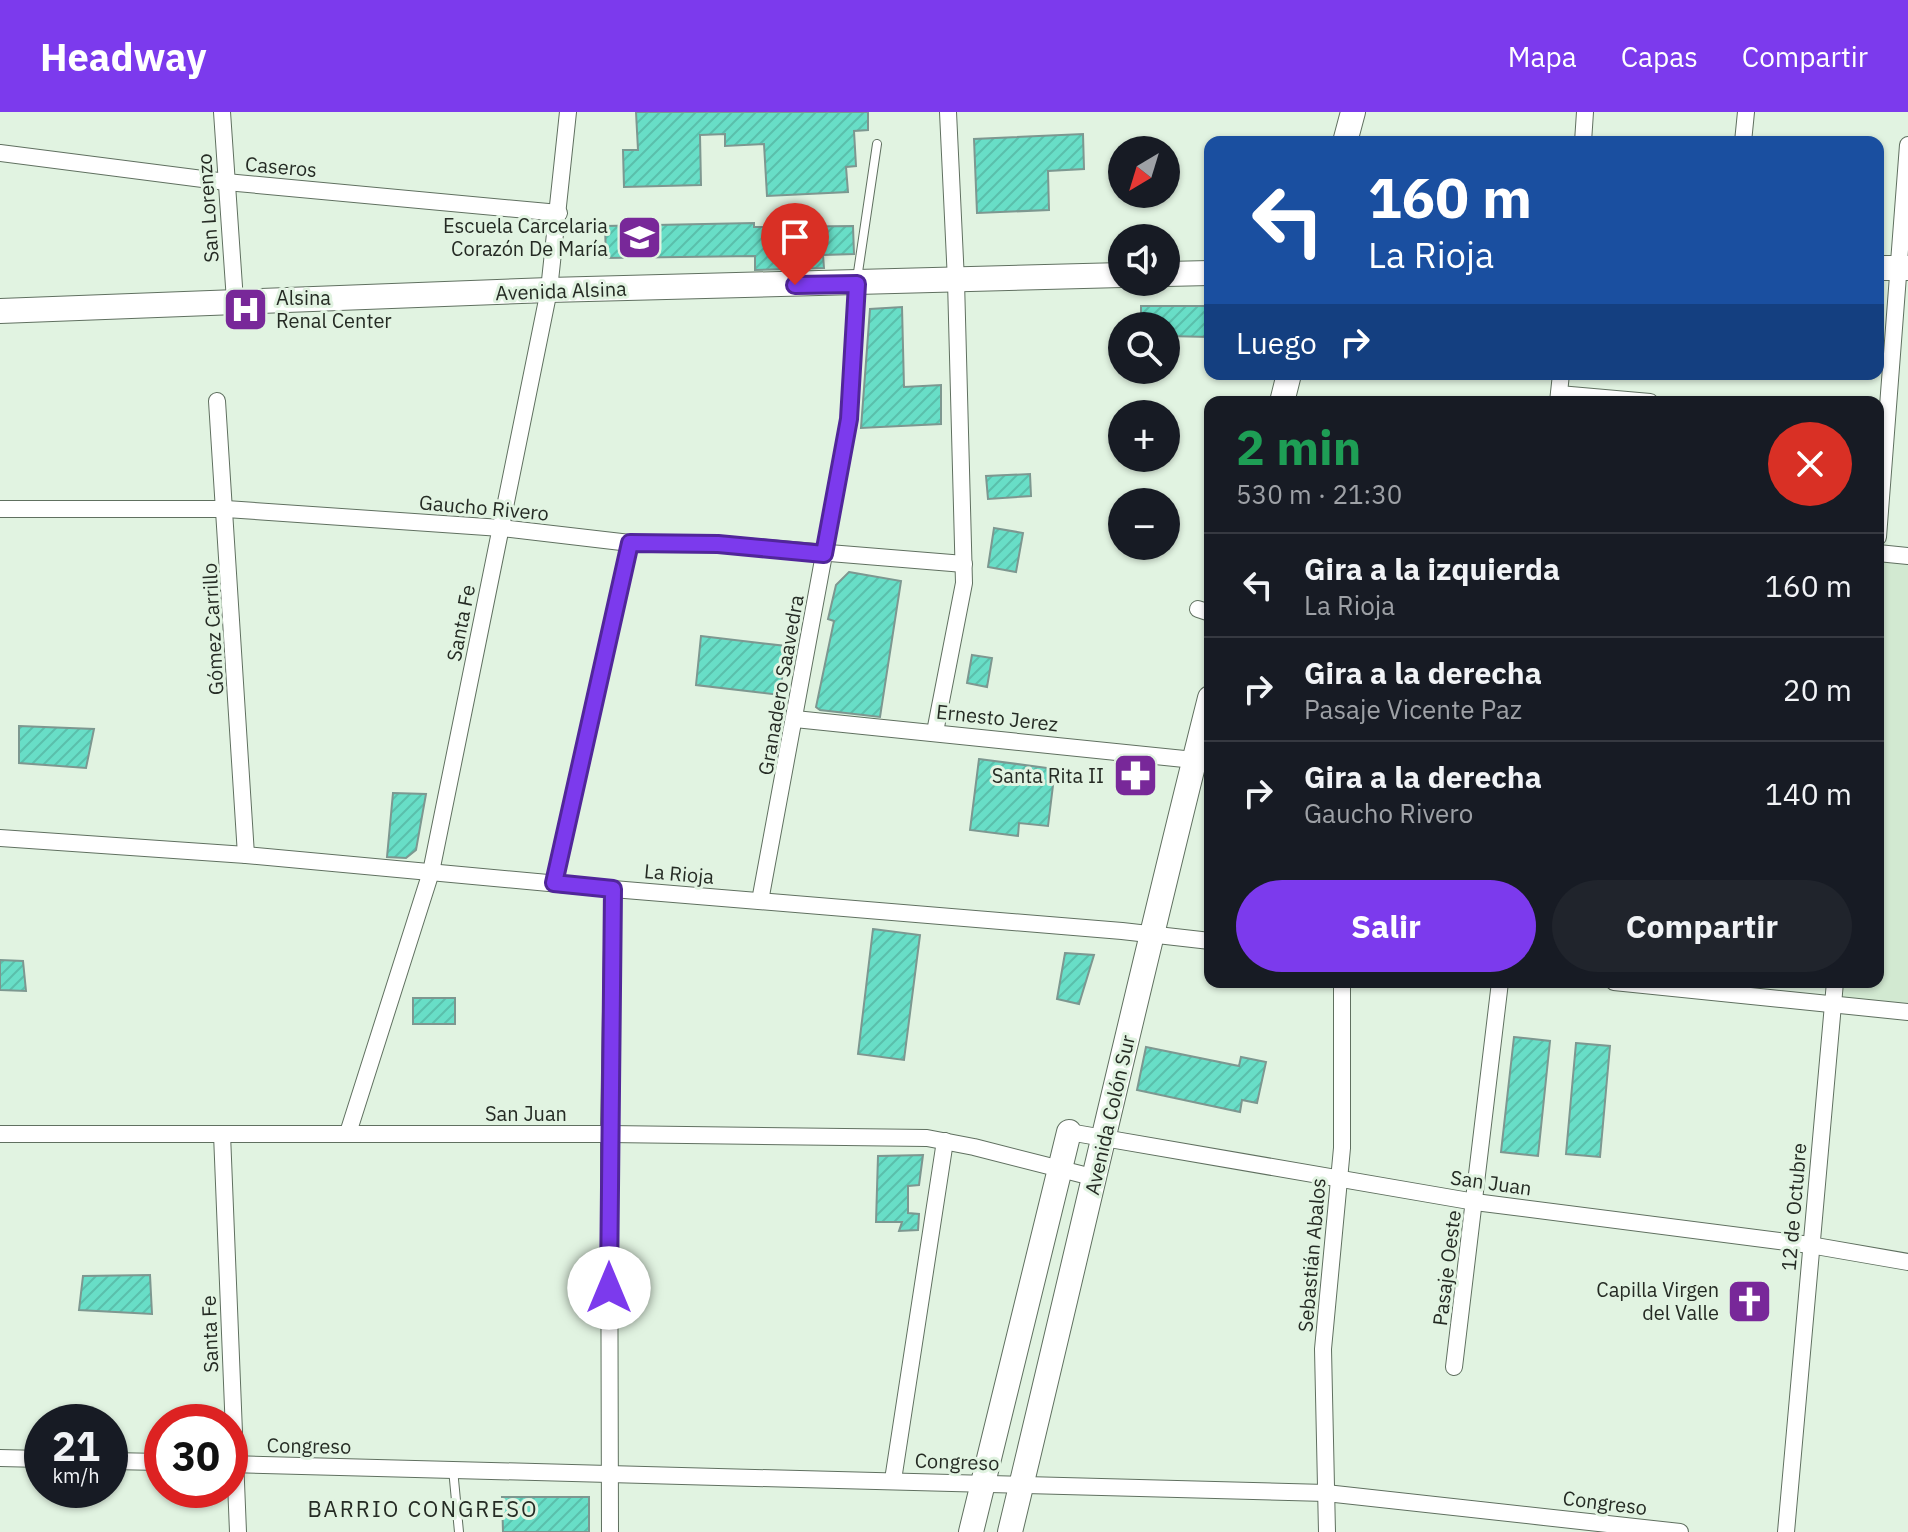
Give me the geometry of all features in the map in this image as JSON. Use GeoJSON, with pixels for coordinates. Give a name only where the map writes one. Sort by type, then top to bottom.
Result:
{"type":"FeatureCollection","features":[{"type":"Feature","properties":{"kind":"main road"},"geometry":{"type":"LineString","coordinates":[[1347,136],[1353,112]]}},
{"type":"Feature","properties":{"kind":"main road"},"geometry":{"type":"LineString","coordinates":[[1180,274],[1204,273]]}},
{"type":"Feature","properties":{"kind":"main road","name":"Avenida Alsina"},"geometry":{"type":"LineString","coordinates":[[0,311],[549,290],[1108,276]]}},
{"type":"Feature","properties":{"kind":"main road","name":"Avenida Colón Sur"},"geometry":{"type":"LineString","coordinates":[[1010,1532],[1204,721]]}},
{"type":"Feature","properties":{"kind":"main road","name":"Avenida Colón Sur"},"geometry":{"type":"LineString","coordinates":[[971,1532],[1069,1132]]}},
{"type":"Feature","properties":{"kind":"street","name":"San Lorenzo"},"geometry":{"type":"LineString","coordinates":[[222,112],[235,301]]}},
{"type":"Feature","properties":{"kind":"street","name":"Santa Fe"},"geometry":{"type":"LineString","coordinates":[[348,1133],[431,872],[549,290],[568,112]]}},
{"type":"Feature","properties":{"kind":"street"},"geometry":{"type":"LineString","coordinates":[[935,732],[962,601],[964,564],[948,112]]}},
{"type":"Feature","properties":{"kind":"street"},"geometry":{"type":"LineString","coordinates":[[1583,136],[1585,112]]}},
{"type":"Feature","properties":{"kind":"street"},"geometry":{"type":"LineString","coordinates":[[1744,136],[1746,112]]}},
{"type":"Feature","properties":{"kind":"street"},"geometry":{"type":"LineString","coordinates":[[1884,399],[1908,145]]}},
{"type":"Feature","properties":{"kind":"street","name":"Caseros"},"geometry":{"type":"LineString","coordinates":[[0,153],[226,182],[559,213]]}},
{"type":"Feature","properties":{"kind":"street","name":"Granadero Saavedra"},"geometry":{"type":"LineString","coordinates":[[760,901],[849,419],[857,284]]}},
{"type":"Feature","properties":{"kind":"street","name":"Gómez Carrillo"},"geometry":{"type":"LineString","coordinates":[[217,401],[246,855]]}},
{"type":"Feature","properties":{"kind":"street","name":"Gaucho Rivero"},"geometry":{"type":"LineString","coordinates":[[0,509],[226,509],[501,528],[630,543],[718,544],[964,564]]}},
{"type":"Feature","properties":{"kind":"street"},"geometry":{"type":"LineString","coordinates":[[554,883],[630,543]]}},
{"type":"Feature","properties":{"kind":"street"},"geometry":{"type":"LineString","coordinates":[[1884,554],[1908,556]]}},
{"type":"Feature","properties":{"kind":"street","name":"Ernesto Jerez"},"geometry":{"type":"LineString","coordinates":[[795,719],[1194,760]]}},
{"type":"Feature","properties":{"kind":"street","name":"La Rioja"},"geometry":{"type":"LineString","coordinates":[[0,838],[246,855],[1204,940]]}},
{"type":"Feature","properties":{"kind":"street"},"geometry":{"type":"LineString","coordinates":[[610,1532],[609,1134],[613,889]]}},
{"type":"Feature","properties":{"kind":"street","name":"Sebastián Abalos"},"geometry":{"type":"LineString","coordinates":[[1327,1532],[1324,1321],[1342,1148],[1342,988]]}},
{"type":"Feature","properties":{"kind":"street","name":"Pasaje Oeste"},"geometry":{"type":"LineString","coordinates":[[1454,1367],[1499,988]]}},
{"type":"Feature","properties":{"kind":"street"},"geometry":{"type":"LineString","coordinates":[[1671,988],[1908,1012]]}},
{"type":"Feature","properties":{"kind":"street","name":"12 de Octubre"},"geometry":{"type":"LineString","coordinates":[[1786,1532],[1834,988]]}},
{"type":"Feature","properties":{"kind":"street","name":"San Juan"},"geometry":{"type":"LineString","coordinates":[[1069,1132],[1475,1202],[1810,1245],[1908,1262]]}},
{"type":"Feature","properties":{"kind":"street","name":"San Juan"},"geometry":{"type":"LineString","coordinates":[[0,1134],[609,1134],[927,1138],[1096,1178]]}},
{"type":"Feature","properties":{"kind":"street","name":"Santa Fe"},"geometry":{"type":"LineString","coordinates":[[222,1134],[230,1404]]}},
{"type":"Feature","properties":{"kind":"street"},"geometry":{"type":"LineString","coordinates":[[893,1480],[945,1141]]}},
{"type":"Feature","properties":{"kind":"street"},"geometry":{"type":"LineString","coordinates":[[0,1458],[24,1459]]}},
{"type":"Feature","properties":{"kind":"street","name":"Congreso"},"geometry":{"type":"LineString","coordinates":[[248,1464],[1326,1493],[1680,1532]]}},
{"type":"Feature","properties":{"kind":"street","name":"Santa Fe"},"geometry":{"type":"LineString","coordinates":[[236,1508],[238,1532]]}},
{"type":"Feature","properties":{"kind":"lane"},"geometry":{"type":"LineString","coordinates":[[857,284],[877,144]]}},
{"type":"Feature","properties":{"kind":"lane"},"geometry":{"type":"LineString","coordinates":[[453,1469],[459,1532]]}},
{"type":"Feature","properties":{"kind":"shaded area"},"geometry":{"type":"Polygon","coordinates":[[[1884,554],[1908,556],[1908,1012],[1833,1005],[1834,988],[1884,988],[1884,554]]]}},
{"type":"Feature","properties":{"kind":"building"},"geometry":{"type":"Polygon","coordinates":[[[636,112],[868,112],[868,130],[854,131],[856,166],[846,167],[848,192],[767,196],[764,144],[725,146],[725,134],[700,135],[701,185],[624,187],[623,150],[638,150],[636,112]]]}},
{"type":"Feature","properties":{"kind":"building"},"geometry":{"type":"Polygon","coordinates":[[[1083,134],[1084,169],[1048,171],[1049,210],[977,213],[974,139],[1083,134]]]}},
{"type":"Feature","properties":{"kind":"building"},"geometry":{"type":"Polygon","coordinates":[[[754,223],[754,227],[853,226],[854,254],[823,255],[824,268],[755,270],[755,256],[606,258],[605,226],[754,223]]]}},
{"type":"Feature","properties":{"kind":"building"},"geometry":{"type":"Polygon","coordinates":[[[1141,306],[1204,306],[1204,337],[1180,336],[1180,312],[1141,312],[1141,306]]]}},
{"type":"Feature","properties":{"kind":"building"},"geometry":{"type":"Polygon","coordinates":[[[902,307],[904,387],[941,385],[941,424],[861,428],[870,309],[902,307]]]}},
{"type":"Feature","properties":{"kind":"building"},"geometry":{"type":"Polygon","coordinates":[[[1030,474],[1031,496],[988,499],[986,476],[1030,474]]]}},
{"type":"Feature","properties":{"kind":"building"},"geometry":{"type":"Polygon","coordinates":[[[994,528],[1023,533],[1016,572],[988,567],[994,528]]]}},
{"type":"Feature","properties":{"kind":"building"},"geometry":{"type":"Polygon","coordinates":[[[849,572],[901,581],[880,717],[816,707],[834,621],[828,619],[836,585],[849,572]]]}},
{"type":"Feature","properties":{"kind":"building"},"geometry":{"type":"Polygon","coordinates":[[[701,636],[786,646],[780,695],[696,685],[701,636]]]}},
{"type":"Feature","properties":{"kind":"building"},"geometry":{"type":"Polygon","coordinates":[[[972,655],[992,658],[987,687],[967,683],[972,655]]]}},
{"type":"Feature","properties":{"kind":"building"},"geometry":{"type":"Polygon","coordinates":[[[19,726],[94,729],[86,768],[19,763],[19,726]]]}},
{"type":"Feature","properties":{"kind":"building"},"geometry":{"type":"Polygon","coordinates":[[[979,759],[1055,769],[1048,826],[1019,823],[1018,836],[970,830],[979,759]]]}},
{"type":"Feature","properties":{"kind":"building"},"geometry":{"type":"Polygon","coordinates":[[[393,793],[426,794],[416,850],[406,858],[387,857],[393,793]]]}},
{"type":"Feature","properties":{"kind":"building"},"geometry":{"type":"Polygon","coordinates":[[[873,929],[920,935],[904,1060],[858,1054],[873,929]]]}},
{"type":"Feature","properties":{"kind":"building"},"geometry":{"type":"Polygon","coordinates":[[[1065,953],[1094,955],[1079,1004],[1057,999],[1065,953]]]}},
{"type":"Feature","properties":{"kind":"building"},"geometry":{"type":"Polygon","coordinates":[[[0,960],[23,961],[26,991],[0,990],[0,960]]]}},
{"type":"Feature","properties":{"kind":"building"},"geometry":{"type":"Polygon","coordinates":[[[413,998],[455,998],[455,1024],[413,1024],[413,998]]]}},
{"type":"Feature","properties":{"kind":"building"},"geometry":{"type":"Polygon","coordinates":[[[1514,1037],[1550,1041],[1538,1156],[1501,1152],[1514,1037]]]}},
{"type":"Feature","properties":{"kind":"building"},"geometry":{"type":"Polygon","coordinates":[[[1576,1043],[1610,1046],[1600,1157],[1566,1154],[1576,1043]]]}},
{"type":"Feature","properties":{"kind":"building"},"geometry":{"type":"Polygon","coordinates":[[[1146,1047],[1239,1066],[1241,1057],[1266,1062],[1257,1103],[1242,1100],[1240,1112],[1137,1090],[1146,1047]]]}},
{"type":"Feature","properties":{"kind":"building"},"geometry":{"type":"Polygon","coordinates":[[[923,1155],[919,1185],[908,1186],[908,1213],[919,1214],[918,1230],[899,1231],[902,1222],[876,1222],[878,1156],[923,1155]]]}},
{"type":"Feature","properties":{"kind":"building"},"geometry":{"type":"Polygon","coordinates":[[[150,1275],[152,1314],[79,1310],[83,1276],[150,1275]]]}},
{"type":"Feature","properties":{"kind":"building"},"geometry":{"type":"Polygon","coordinates":[[[502,1497],[589,1497],[589,1532],[503,1532],[502,1497]]]}},
{"type":"Feature","properties":{"kind":"place","name":"Escuela Carcelaria Corazón De María"},"geometry":{"type":"Point","coordinates":[639,237]}},
{"type":"Feature","properties":{"kind":"place","name":"Alsina Renal Center"},"geometry":{"type":"Point","coordinates":[245,309]}},
{"type":"Feature","properties":{"kind":"place","name":"Santa Rita II"},"geometry":{"type":"Point","coordinates":[1135,776]}},
{"type":"Feature","properties":{"kind":"place","name":"Capilla Virgen del Valle"},"geometry":{"type":"Point","coordinates":[1750,1302]}},
{"type":"Feature","properties":{"kind":"district","name":"BARRIO CONGRESO"},"geometry":{"type":"Point","coordinates":[423,1509]}},
{"type":"Feature","properties":{"kind":"route"},"geometry":{"type":"LineString","coordinates":[[609,1288],[613,889],[554,883],[630,543],[718,544],[824,554],[849,419],[857,284],[795,285]]}}]}
